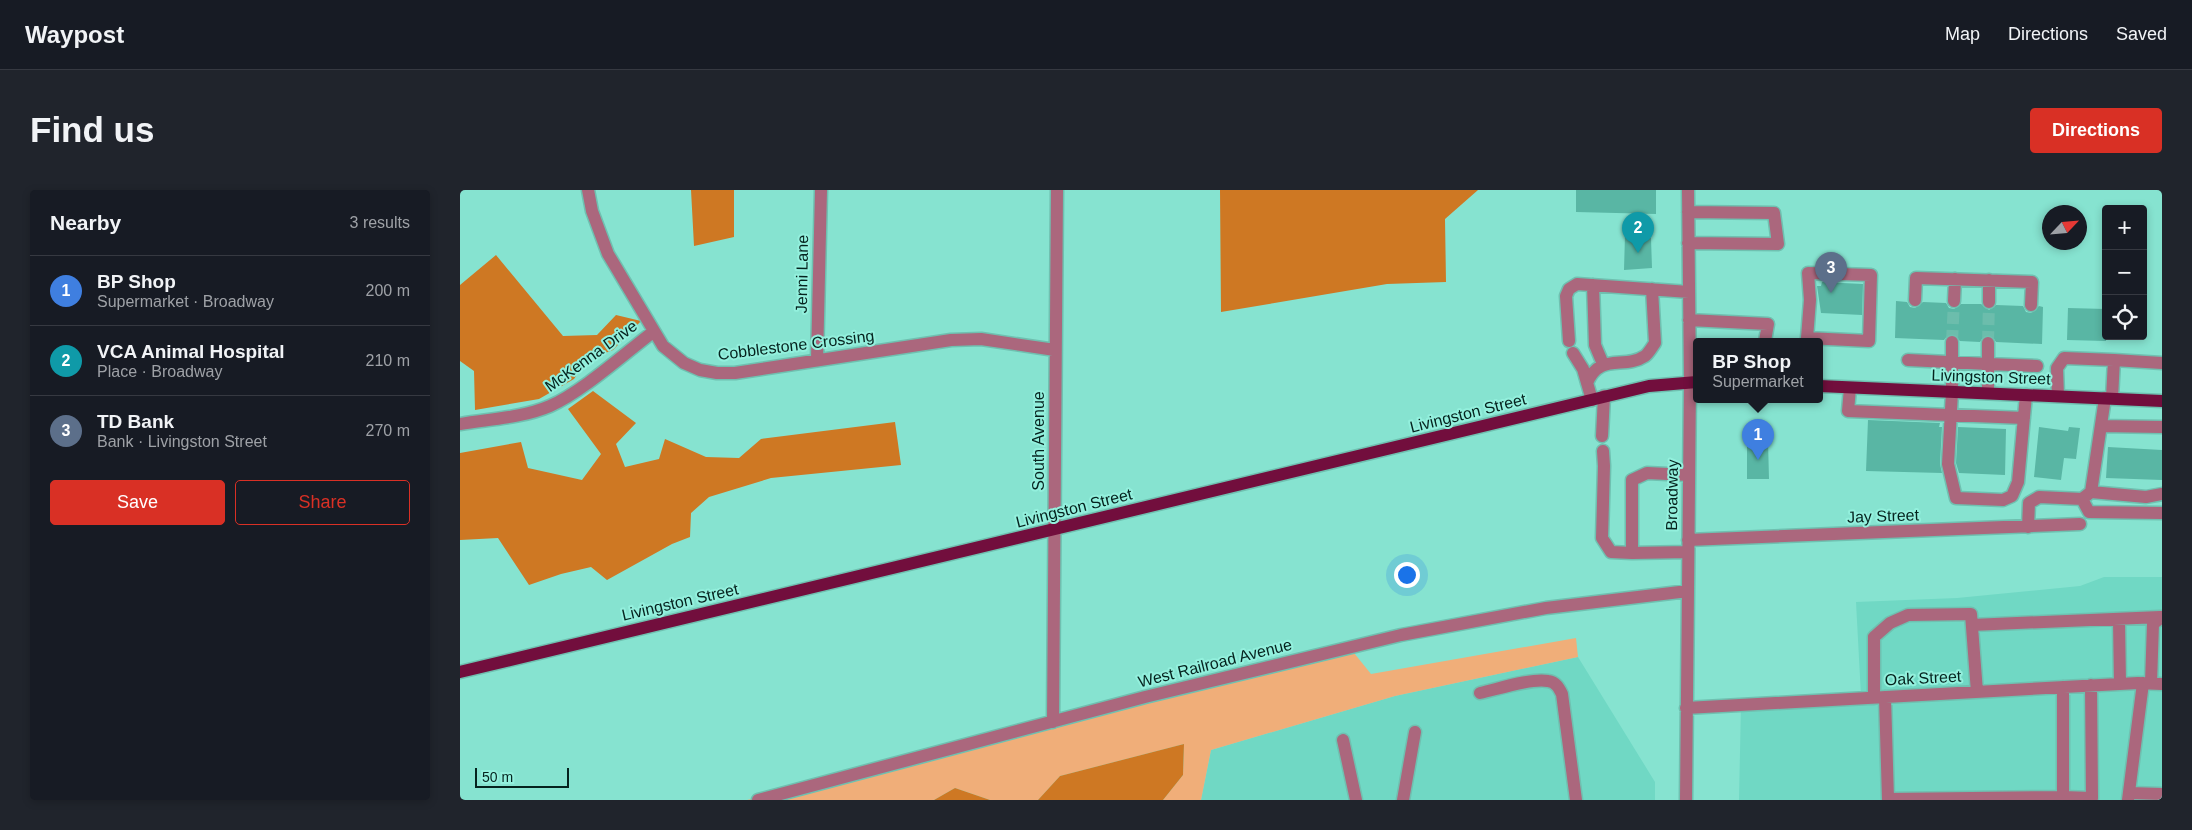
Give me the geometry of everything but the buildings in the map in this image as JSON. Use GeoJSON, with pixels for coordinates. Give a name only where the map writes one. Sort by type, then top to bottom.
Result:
{"type":"FeatureCollection","features":[{"type":"Feature","properties":{"kind":"main road","name":"Livingston Street"},"geometry":{"type":"LineString","coordinates":[[460,672],[1604,396],[1648,386],[1693,381]]}},
{"type":"Feature","properties":{"kind":"main road","name":"Livingston Street"},"geometry":{"type":"LineString","coordinates":[[1823,386],[2162,401]]}},
{"type":"Feature","properties":{"kind":"street","name":"Cobblestone Crossing"},"geometry":{"type":"LineString","coordinates":[[588,190],[601,240],[653,332],[663,346],[684,363],[700,370],[717,373],[735,373],[951,340],[981,339],[1055,350]]}},
{"type":"Feature","properties":{"kind":"street","name":"Jenni Lane"},"geometry":{"type":"LineString","coordinates":[[816,360],[821,190]]}},
{"type":"Feature","properties":{"kind":"street","name":"South Avenue"},"geometry":{"type":"LineString","coordinates":[[1053,722],[1057,190]]}},
{"type":"Feature","properties":{"kind":"street","name":"Broadway"},"geometry":{"type":"LineString","coordinates":[[1686,800],[1689,475],[1693,381],[1689,320],[1688,190]]}},
{"type":"Feature","properties":{"kind":"street"},"geometry":{"type":"LineString","coordinates":[[1688,212],[1774,212],[1778,244],[1688,243]]}},
{"type":"Feature","properties":{"kind":"street"},"geometry":{"type":"LineString","coordinates":[[1807,338],[1810,300],[1808,273],[1871,275],[1869,341],[1823,340]]}},
{"type":"Feature","properties":{"kind":"street"},"geometry":{"type":"LineString","coordinates":[[1915,300],[1916,278],[1989,280],[2032,282],[2031,305]]}},
{"type":"Feature","properties":{"kind":"street"},"geometry":{"type":"LineString","coordinates":[[1954,301],[1956,279]]}},
{"type":"Feature","properties":{"kind":"street"},"geometry":{"type":"LineString","coordinates":[[1989,280],[1989,302]]}},
{"type":"Feature","properties":{"kind":"street"},"geometry":{"type":"LineString","coordinates":[[1592,400],[1583,369],[1571,347],[1566,296],[1570,289],[1577,284],[1689,292]]}},
{"type":"Feature","properties":{"kind":"street"},"geometry":{"type":"LineString","coordinates":[[1593,285],[1595,345],[1600,358]]}},
{"type":"Feature","properties":{"kind":"street"},"geometry":{"type":"LineString","coordinates":[[1583,369],[1600,358],[1625,361],[1645,356],[1655,343],[1652,289]]}},
{"type":"Feature","properties":{"kind":"street"},"geometry":{"type":"LineString","coordinates":[[1689,320],[1768,324],[1766,338]]}},
{"type":"Feature","properties":{"kind":"street","name":"McKenna Drive"},"geometry":{"type":"LineString","coordinates":[[460,424],[531,412],[551,406],[568,396],[653,332]]}},
{"type":"Feature","properties":{"kind":"street"},"geometry":{"type":"LineString","coordinates":[[1952,342],[1952,392],[1948,464],[1956,498],[2003,500],[2012,496],[2018,482],[2026,395]]}},
{"type":"Feature","properties":{"kind":"street"},"geometry":{"type":"LineString","coordinates":[[1988,343],[1988,393]]}},
{"type":"Feature","properties":{"kind":"street"},"geometry":{"type":"LineString","coordinates":[[1587,383],[1600,358]]}},
{"type":"Feature","properties":{"kind":"street"},"geometry":{"type":"LineString","coordinates":[[2058,396],[2056,368],[2064,358],[2162,364]]}},
{"type":"Feature","properties":{"kind":"street"},"geometry":{"type":"LineString","coordinates":[[1908,360],[2037,366]]}},
{"type":"Feature","properties":{"kind":"street"},"geometry":{"type":"LineString","coordinates":[[2114,360],[2108,398],[2100,426],[2086,496],[2089,512],[2162,513]]}},
{"type":"Feature","properties":{"kind":"street"},"geometry":{"type":"LineString","coordinates":[[1850,388],[1848,411],[2024,418]]}},
{"type":"Feature","properties":{"kind":"street"},"geometry":{"type":"LineString","coordinates":[[1602,430],[1604,396]]}},
{"type":"Feature","properties":{"kind":"street"},"geometry":{"type":"LineString","coordinates":[[2100,426],[2162,427]]}},
{"type":"Feature","properties":{"kind":"street","name":"Jay Street"},"geometry":{"type":"LineString","coordinates":[[1603,451],[1602,538],[1611,552],[1632,553],[1688,546],[2080,524]]}},
{"type":"Feature","properties":{"kind":"street"},"geometry":{"type":"LineString","coordinates":[[1632,553],[1630,534],[1632,480],[1647,473],[1689,475]]}},
{"type":"Feature","properties":{"kind":"street"},"geometry":{"type":"LineString","coordinates":[[2028,526],[2029,504],[2039,497],[2146,497],[2162,494]]}},
{"type":"Feature","properties":{"kind":"street","name":"West Railroad Avenue"},"geometry":{"type":"LineString","coordinates":[[758,800],[1183,687],[1401,635],[1546,608],[1688,591]]}},
{"type":"Feature","properties":{"kind":"street"},"geometry":{"type":"LineString","coordinates":[[1977,692],[1971,614],[1908,615],[1890,623],[1874,637],[1888,799],[2063,796],[2092,798],[2091,685]]}},
{"type":"Feature","properties":{"kind":"street"},"geometry":{"type":"LineString","coordinates":[[1972,625],[2161,617]]}},
{"type":"Feature","properties":{"kind":"street"},"geometry":{"type":"LineString","coordinates":[[2161,617],[2153,624],[2152,683],[2129,796],[2162,794]]}},
{"type":"Feature","properties":{"kind":"street"},"geometry":{"type":"LineString","coordinates":[[2119,620],[2120,684]]}},
{"type":"Feature","properties":{"kind":"street"},"geometry":{"type":"LineString","coordinates":[[1480,693],[1550,680],[1558,686],[1562,694],[1576,800]]}},
{"type":"Feature","properties":{"kind":"street","name":"Oak Street"},"geometry":{"type":"LineString","coordinates":[[1686,708],[2152,683]]}},
{"type":"Feature","properties":{"kind":"street"},"geometry":{"type":"LineString","coordinates":[[2063,687],[2063,796]]}},
{"type":"Feature","properties":{"kind":"street"},"geometry":{"type":"LineString","coordinates":[[1403,800],[1415,732]]}},
{"type":"Feature","properties":{"kind":"street"},"geometry":{"type":"LineString","coordinates":[[1343,740],[1356,800]]}},
{"type":"Feature","properties":{"kind":"shaded area"},"geometry":{"type":"Polygon","coordinates":[[[691,190],[734,190],[734,237],[694,246],[691,190]]]}},
{"type":"Feature","properties":{"kind":"shaded area"},"geometry":{"type":"Polygon","coordinates":[[[1220,190],[1478,190],[1445,219],[1446,282],[1387,284],[1221,312],[1220,190]]]}},
{"type":"Feature","properties":{"kind":"shaded area"},"geometry":{"type":"Polygon","coordinates":[[[496,255],[563,336],[597,335],[616,315],[641,321],[613,350],[587,360],[574,379],[539,399],[475,410],[474,371],[460,361],[460,285],[496,255]]]}},
{"type":"Feature","properties":{"kind":"shaded area"},"geometry":{"type":"Polygon","coordinates":[[[593,391],[636,423],[616,444],[625,467],[659,459],[665,439],[706,457],[739,458],[761,439],[895,422],[901,465],[771,478],[709,497],[691,513],[690,537],[672,544],[607,580],[591,567],[561,574],[529,585],[498,538],[460,540],[460,453],[521,442],[528,468],[582,480],[601,454],[568,409],[593,391]]]}},
{"type":"Feature","properties":{"kind":"shaded area"},"geometry":{"type":"Polygon","coordinates":[[[2104,577],[2162,577],[2162,800],[1739,800],[1741,705],[1861,696],[1856,602],[1957,598],[2080,586],[2104,577]]]}},
{"type":"Feature","properties":{"kind":"shaded area"},"geometry":{"type":"Polygon","coordinates":[[[1576,638],[1578,657],[1395,696],[1211,750],[1201,800],[1163,800],[1183,775],[1184,744],[1060,776],[1038,800],[990,800],[955,788],[934,800],[747,800],[1350,648],[1371,674],[1576,638]]]}},
{"type":"Feature","properties":{"kind":"shaded area"},"geometry":{"type":"Polygon","coordinates":[[[1578,657],[1655,782],[1655,800],[1201,800],[1211,750],[1395,696],[1578,657]]]}},
{"type":"Feature","properties":{"kind":"shaded area"},"geometry":{"type":"Polygon","coordinates":[[[1184,744],[1183,775],[1163,800],[1038,800],[1060,776],[1184,744]]]}},
{"type":"Feature","properties":{"kind":"shaded area"},"geometry":{"type":"Polygon","coordinates":[[[955,788],[990,800],[934,800],[955,788]]]}},
{"type":"Feature","properties":{"kind":"tunnel"},"geometry":{"type":"LineString","coordinates":[[1952,342],[1954,301]]}},
{"type":"Feature","properties":{"kind":"tunnel"},"geometry":{"type":"LineString","coordinates":[[1988,343],[1989,302]]}},
{"type":"Feature","properties":{"kind":"place","name":"VCA Animal Hospital"},"geometry":{"type":"Point","coordinates":[1638,253]}},
{"type":"Feature","properties":{"kind":"place","name":"TD Bank"},"geometry":{"type":"Point","coordinates":[1831,293]}},
{"type":"Feature","properties":{"kind":"place","name":"BP Shop"},"geometry":{"type":"Point","coordinates":[1758,460]}}]}
